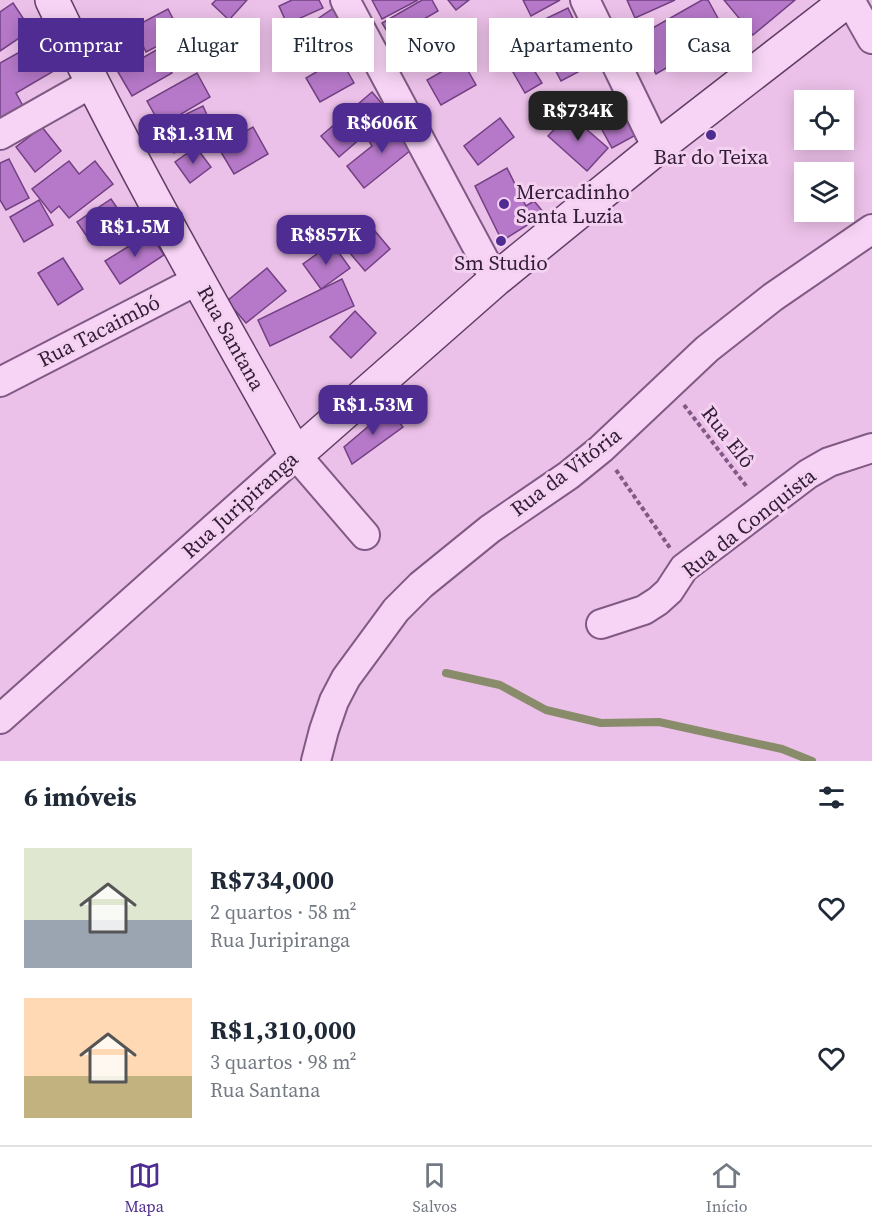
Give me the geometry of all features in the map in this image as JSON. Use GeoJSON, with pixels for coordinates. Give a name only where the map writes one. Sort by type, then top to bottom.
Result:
{"type":"FeatureCollection","features":[{"type":"Feature","properties":{"kind":"street","name":"Rua Santana"},"geometry":{"type":"LineString","coordinates":[[52,0],[92,84],[296,455],[365,535]]}},
{"type":"Feature","properties":{"kind":"street"},"geometry":{"type":"LineString","coordinates":[[345,0],[495,280]]}},
{"type":"Feature","properties":{"kind":"street"},"geometry":{"type":"LineString","coordinates":[[585,0],[657,148]]}},
{"type":"Feature","properties":{"kind":"street"},"geometry":{"type":"LineString","coordinates":[[849,0],[872,39]]}},
{"type":"Feature","properties":{"kind":"street","name":"Rua Juripiranga"},"geometry":{"type":"LineString","coordinates":[[0,719],[495,280],[657,148],[849,0]]}},
{"type":"Feature","properties":{"kind":"street"},"geometry":{"type":"LineString","coordinates":[[0,135],[92,84]]}},
{"type":"Feature","properties":{"kind":"street","name":"Rua da Vitória"},"geometry":{"type":"LineString","coordinates":[[316,761],[327,720],[346,678],[396,610],[421,585],[490,529],[559,482],[601,449],[707,349],[773,297],[872,229]]}},
{"type":"Feature","properties":{"kind":"street","name":"Rua Tacaimbó"},"geometry":{"type":"LineString","coordinates":[[0,382],[198,280]]}},
{"type":"Feature","properties":{"kind":"street","name":"Rua da Conquista"},"geometry":{"type":"LineString","coordinates":[[601,624],[644,610],[669,591],[684,568],[808,474],[829,462],[872,448]]}},
{"type":"Feature","properties":{"kind":"path","name":"Rua Elô"},"geometry":{"type":"LineString","coordinates":[[669,385],[764,508]]}},
{"type":"Feature","properties":{"kind":"path"},"geometry":{"type":"LineString","coordinates":[[601,449],[684,568]]}},
{"type":"Feature","properties":{"kind":"building"},"geometry":{"type":"Polygon","coordinates":[[[216,0],[247,0],[231,18],[227,18],[212,4],[216,0]]]}},
{"type":"Feature","properties":{"kind":"building"},"geometry":{"type":"Polygon","coordinates":[[[292,0],[319,0],[323,8],[300,18],[284,18],[279,6],[292,0]]]}},
{"type":"Feature","properties":{"kind":"building"},"geometry":{"type":"Polygon","coordinates":[[[372,0],[418,0],[382,19],[372,0]]]}},
{"type":"Feature","properties":{"kind":"building"},"geometry":{"type":"Polygon","coordinates":[[[422,0],[432,0],[438,11],[426,18],[391,18],[422,0]]]}},
{"type":"Feature","properties":{"kind":"building"},"geometry":{"type":"Polygon","coordinates":[[[448,0],[469,0],[456,10],[448,0]]]}},
{"type":"Feature","properties":{"kind":"building"},"geometry":{"type":"Polygon","coordinates":[[[523,0],[560,0],[531,16],[523,0]]]}},
{"type":"Feature","properties":{"kind":"building"},"geometry":{"type":"Polygon","coordinates":[[[627,0],[675,0],[635,18],[627,0]]]}},
{"type":"Feature","properties":{"kind":"building"},"geometry":{"type":"Polygon","coordinates":[[[702,0],[708,0],[718,18],[670,18],[702,0]]]}},
{"type":"Feature","properties":{"kind":"building"},"geometry":{"type":"Polygon","coordinates":[[[724,0],[795,0],[753,35],[752,18],[739,18],[724,0]]]}},
{"type":"Feature","properties":{"kind":"building"},"geometry":{"type":"Polygon","coordinates":[[[13,3],[23,18],[18,18],[18,39],[0,51],[0,12],[13,3]]]}},
{"type":"Feature","properties":{"kind":"building"},"geometry":{"type":"Polygon","coordinates":[[[335,7],[342,18],[319,18],[335,7]]]}},
{"type":"Feature","properties":{"kind":"building"},"geometry":{"type":"Polygon","coordinates":[[[568,8],[573,18],[547,18],[568,8]]]}},
{"type":"Feature","properties":{"kind":"building"},"geometry":{"type":"Polygon","coordinates":[[[168,9],[173,18],[156,18],[156,47],[146,52],[144,48],[144,22],[168,9]]]}},
{"type":"Feature","properties":{"kind":"building"},"geometry":{"type":"Polygon","coordinates":[[[666,20],[666,68],[656,74],[654,71],[654,27],[666,20]]]}},
{"type":"Feature","properties":{"kind":"building"},"geometry":{"type":"Polygon","coordinates":[[[156,50],[156,72],[172,73],[132,96],[118,72],[144,72],[144,57],[156,50]]]}},
{"type":"Feature","properties":{"kind":"building"},"geometry":{"type":"Polygon","coordinates":[[[18,53],[18,72],[52,72],[16,93],[23,106],[0,120],[0,63],[18,53]]]}},
{"type":"Feature","properties":{"kind":"building"},"geometry":{"type":"Polygon","coordinates":[[[316,72],[348,72],[354,83],[320,102],[306,78],[316,72]]]}},
{"type":"Feature","properties":{"kind":"building"},"geometry":{"type":"Polygon","coordinates":[[[441,72],[469,72],[476,85],[441,105],[427,80],[441,72]]]}},
{"type":"Feature","properties":{"kind":"building"},"geometry":{"type":"Polygon","coordinates":[[[513,72],[535,72],[542,83],[525,93],[513,72]]]}},
{"type":"Feature","properties":{"kind":"building"},"geometry":{"type":"Polygon","coordinates":[[[556,72],[578,72],[561,81],[556,72]]]}},
{"type":"Feature","properties":{"kind":"building"},"geometry":{"type":"Polygon","coordinates":[[[197,73],[210,97],[161,126],[147,101],[197,73]]]}},
{"type":"Feature","properties":{"kind":"building"},"geometry":{"type":"Polygon","coordinates":[[[621,88],[645,130],[612,148],[589,106],[621,88]]]}},
{"type":"Feature","properties":{"kind":"building"},"geometry":{"type":"Polygon","coordinates":[[[372,92],[390,113],[339,157],[321,136],[372,92]]]}},
{"type":"Feature","properties":{"kind":"building"},"geometry":{"type":"Polygon","coordinates":[[[203,106],[215,133],[174,153],[161,126],[203,106]]]}},
{"type":"Feature","properties":{"kind":"building"},"geometry":{"type":"Polygon","coordinates":[[[569,114],[608,148],[587,171],[548,136],[569,114]]]}},
{"type":"Feature","properties":{"kind":"building"},"geometry":{"type":"Polygon","coordinates":[[[500,118],[514,137],[478,165],[464,146],[500,118]]]}},
{"type":"Feature","properties":{"kind":"building"},"geometry":{"type":"Polygon","coordinates":[[[395,120],[416,146],[364,188],[347,166],[372,146],[369,141],[395,120]]]}},
{"type":"Feature","properties":{"kind":"building"},"geometry":{"type":"Polygon","coordinates":[[[42,127],[61,151],[35,172],[16,147],[42,127]]]}},
{"type":"Feature","properties":{"kind":"building"},"geometry":{"type":"Polygon","coordinates":[[[253,127],[268,154],[234,174],[218,147],[253,127]]]}},
{"type":"Feature","properties":{"kind":"building"},"geometry":{"type":"Polygon","coordinates":[[[196,147],[211,167],[190,183],[175,162],[196,147]]]}},
{"type":"Feature","properties":{"kind":"building"},"geometry":{"type":"Polygon","coordinates":[[[9,159],[29,198],[6,210],[0,200],[0,163],[9,159]]]}},
{"type":"Feature","properties":{"kind":"building"},"geometry":{"type":"Polygon","coordinates":[[[69,161],[79,174],[95,161],[113,184],[69,218],[59,206],[51,213],[32,189],[69,161]]]}},
{"type":"Feature","properties":{"kind":"building","name":"Mercadinho Santa Luzia"},"geometry":{"type":"Polygon","coordinates":[[[507,168],[526,206],[534,201],[545,214],[502,241],[475,186],[507,168]]]}},
{"type":"Feature","properties":{"kind":"building"},"geometry":{"type":"Polygon","coordinates":[[[111,199],[126,221],[92,244],[77,222],[111,199]]]}},
{"type":"Feature","properties":{"kind":"building"},"geometry":{"type":"Polygon","coordinates":[[[39,200],[53,225],[24,242],[10,217],[39,200]]]}},
{"type":"Feature","properties":{"kind":"building"},"geometry":{"type":"Polygon","coordinates":[[[369,224],[390,249],[365,271],[344,246],[369,224]]]}},
{"type":"Feature","properties":{"kind":"building"},"geometry":{"type":"Polygon","coordinates":[[[150,233],[164,255],[120,284],[105,261],[150,233]]]}},
{"type":"Feature","properties":{"kind":"building"},"geometry":{"type":"Polygon","coordinates":[[[332,243],[350,268],[321,289],[303,264],[332,243]]]}},
{"type":"Feature","properties":{"kind":"building"},"geometry":{"type":"Polygon","coordinates":[[[63,258],[83,289],[58,305],[38,273],[63,258]]]}},
{"type":"Feature","properties":{"kind":"building"},"geometry":{"type":"Polygon","coordinates":[[[267,268],[286,291],[246,323],[227,301],[267,268]]]}},
{"type":"Feature","properties":{"kind":"building"},"geometry":{"type":"Polygon","coordinates":[[[342,279],[354,306],[270,346],[258,320],[342,279]]]}},
{"type":"Feature","properties":{"kind":"building"},"geometry":{"type":"Polygon","coordinates":[[[355,311],[376,333],[351,358],[330,337],[355,311]]]}},
{"type":"Feature","properties":{"kind":"building"},"geometry":{"type":"Polygon","coordinates":[[[389,409],[403,427],[352,464],[344,447],[389,409]]]}},
{"type":"Feature","properties":{"kind":"waterway"},"geometry":{"type":"LineString","coordinates":[[446,673],[500,685],[546,710],[601,723],[659,722],[782,749],[812,761]]}},
{"type":"Feature","properties":{"kind":"place","name":"Bar do Teixa"},"geometry":{"type":"Point","coordinates":[711,135]}},
{"type":"Feature","properties":{"kind":"place","name":"Mercadinho Santa Luzia"},"geometry":{"type":"Point","coordinates":[504,204]}},
{"type":"Feature","properties":{"kind":"place","name":"Sm Studio"},"geometry":{"type":"Point","coordinates":[501,241]}}]}
